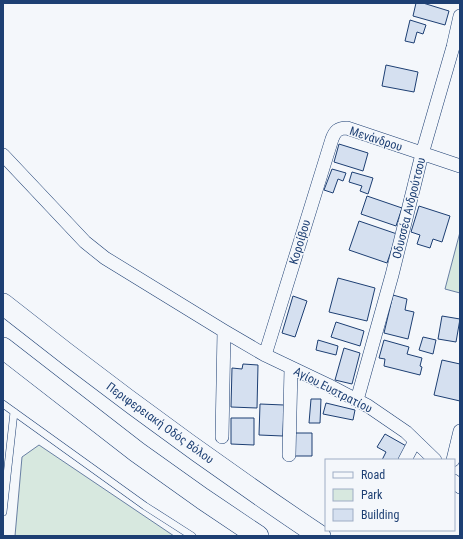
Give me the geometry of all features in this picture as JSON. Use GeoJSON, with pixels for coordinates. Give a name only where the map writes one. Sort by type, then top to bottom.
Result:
{"type":"FeatureCollection","features":[{"type":"Feature","properties":{"kind":"main road","name":"Περιφερειακή Οδός Βόλου"},"geometry":{"type":"LineString","coordinates":[[3,304],[155,421],[320,536]]}},
{"type":"Feature","properties":{"kind":"main road"},"geometry":{"type":"LineString","coordinates":[[3,348],[137,452],[258,536]]}},
{"type":"Feature","properties":{"kind":"street","name":"Οδυσσέα Ανδρούτσου"},"geometry":{"type":"LineString","coordinates":[[357,400],[392,275],[422,154],[456,48],[460,16]]}},
{"type":"Feature","properties":{"kind":"street","name":"Μενάνδρου"},"geometry":{"type":"LineString","coordinates":[[337,130],[347,128],[460,166]]}},
{"type":"Feature","properties":{"kind":"street","name":"Κοροίβου"},"geometry":{"type":"LineString","coordinates":[[266,355],[332,139],[337,130]]}},
{"type":"Feature","properties":{"kind":"street","name":"Αγίου Ευστρατίου"},"geometry":{"type":"LineString","coordinates":[[3,155],[69,226],[85,242],[105,258],[266,355],[368,406],[406,432],[434,459]]}},
{"type":"Feature","properties":{"kind":"street"},"geometry":{"type":"LineString","coordinates":[[222,437],[224,331]]}},
{"type":"Feature","properties":{"kind":"street"},"geometry":{"type":"LineString","coordinates":[[289,455],[291,368]]}},
{"type":"Feature","properties":{"kind":"street"},"geometry":{"type":"LineString","coordinates":[[453,459],[460,431]]}},
{"type":"Feature","properties":{"kind":"street"},"geometry":{"type":"LineString","coordinates":[[406,459],[415,441]]}},
{"type":"Feature","properties":{"kind":"lane"},"geometry":{"type":"LineString","coordinates":[[3,404],[145,506],[192,536]]}},
{"type":"Feature","properties":{"kind":"lane"},"geometry":{"type":"LineString","coordinates":[[3,512],[14,412]]}},
{"type":"Feature","properties":{"kind":"green space"},"geometry":{"type":"Polygon","coordinates":[[[460,232],[460,293],[445,289],[460,232]]]}},
{"type":"Feature","properties":{"kind":"green space"},"geometry":{"type":"Polygon","coordinates":[[[39,445],[174,536],[15,536],[22,457],[39,445]]]}},
{"type":"Feature","properties":{"kind":"building"},"geometry":{"type":"Polygon","coordinates":[[[416,3],[423,3],[449,11],[445,25],[413,16],[416,3]]]}},
{"type":"Feature","properties":{"kind":"building"},"geometry":{"type":"Polygon","coordinates":[[[410,20],[426,25],[423,34],[417,32],[414,43],[405,41],[410,20]]]}},
{"type":"Feature","properties":{"kind":"building"},"geometry":{"type":"Polygon","coordinates":[[[386,65],[418,72],[414,92],[382,86],[386,65]]]}},
{"type":"Feature","properties":{"kind":"building"},"geometry":{"type":"Polygon","coordinates":[[[339,144],[368,153],[363,171],[334,162],[339,144]]]}},
{"type":"Feature","properties":{"kind":"building"},"geometry":{"type":"Polygon","coordinates":[[[332,169],[346,173],[343,181],[338,179],[333,193],[324,190],[332,169]]]}},
{"type":"Feature","properties":{"kind":"building"},"geometry":{"type":"Polygon","coordinates":[[[352,172],[373,178],[368,194],[360,191],[362,186],[349,182],[352,172]]]}},
{"type":"Feature","properties":{"kind":"building"},"geometry":{"type":"Polygon","coordinates":[[[367,196],[402,208],[396,226],[361,214],[367,196]]]}},
{"type":"Feature","properties":{"kind":"building"},"geometry":{"type":"Polygon","coordinates":[[[419,206],[450,216],[442,242],[433,239],[430,248],[417,244],[420,235],[411,232],[419,206]]]}},
{"type":"Feature","properties":{"kind":"building"},"geometry":{"type":"Polygon","coordinates":[[[359,221],[397,234],[387,263],[349,250],[359,221]]]}},
{"type":"Feature","properties":{"kind":"building"},"geometry":{"type":"Polygon","coordinates":[[[338,278],[375,288],[367,321],[329,312],[338,278]]]}},
{"type":"Feature","properties":{"kind":"building"},"geometry":{"type":"Polygon","coordinates":[[[393,295],[407,299],[405,310],[414,312],[408,339],[384,333],[393,295]]]}},
{"type":"Feature","properties":{"kind":"building"},"geometry":{"type":"Polygon","coordinates":[[[293,296],[307,301],[295,337],[282,333],[293,296]]]}},
{"type":"Feature","properties":{"kind":"building"},"geometry":{"type":"Polygon","coordinates":[[[442,316],[460,319],[456,342],[438,339],[442,316]]]}},
{"type":"Feature","properties":{"kind":"building"},"geometry":{"type":"Polygon","coordinates":[[[336,322],[364,331],[360,346],[331,337],[336,322]]]}},
{"type":"Feature","properties":{"kind":"building"},"geometry":{"type":"Polygon","coordinates":[[[423,337],[436,340],[433,354],[419,350],[423,337]]]}},
{"type":"Feature","properties":{"kind":"building"},"geometry":{"type":"Polygon","coordinates":[[[318,340],[338,346],[336,355],[316,350],[318,340]]]}},
{"type":"Feature","properties":{"kind":"building"},"geometry":{"type":"Polygon","coordinates":[[[384,340],[409,347],[407,354],[422,358],[420,375],[384,366],[385,359],[379,358],[384,340]]]}},
{"type":"Feature","properties":{"kind":"building"},"geometry":{"type":"Polygon","coordinates":[[[344,348],[360,353],[352,384],[335,380],[344,348]]]}},
{"type":"Feature","properties":{"kind":"building"},"geometry":{"type":"Polygon","coordinates":[[[442,360],[460,364],[460,401],[434,395],[442,360]]]}},
{"type":"Feature","properties":{"kind":"building"},"geometry":{"type":"Polygon","coordinates":[[[243,364],[258,365],[257,408],[231,407],[232,368],[242,369],[243,364]]]}},
{"type":"Feature","properties":{"kind":"building"},"geometry":{"type":"Polygon","coordinates":[[[311,399],[321,399],[320,423],[309,423],[311,399]]]}},
{"type":"Feature","properties":{"kind":"building"},"geometry":{"type":"Polygon","coordinates":[[[326,403],[355,410],[353,420],[323,414],[326,403]]]}},
{"type":"Feature","properties":{"kind":"building"},"geometry":{"type":"Polygon","coordinates":[[[260,404],[284,405],[283,436],[259,435],[260,404]]]}},
{"type":"Feature","properties":{"kind":"building"},"geometry":{"type":"Polygon","coordinates":[[[231,418],[254,418],[254,445],[231,444],[231,418]]]}},
{"type":"Feature","properties":{"kind":"building"},"geometry":{"type":"Polygon","coordinates":[[[294,433],[312,433],[312,456],[294,456],[294,433]]]}},
{"type":"Feature","properties":{"kind":"building"},"geometry":{"type":"Polygon","coordinates":[[[385,434],[408,447],[401,459],[382,459],[386,452],[377,447],[385,434]]]}}]}
